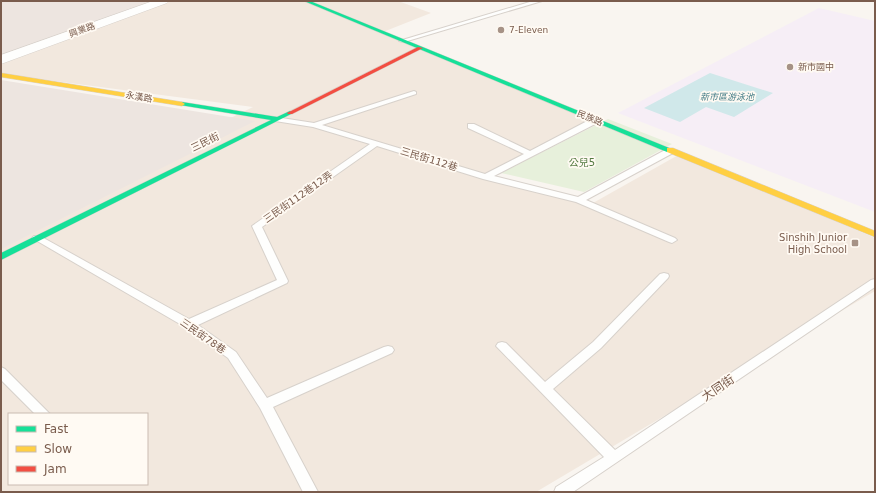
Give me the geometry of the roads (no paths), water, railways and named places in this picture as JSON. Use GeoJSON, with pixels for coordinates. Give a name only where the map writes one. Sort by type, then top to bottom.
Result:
{"type":"FeatureCollection","features":[{"type":"Feature","properties":{"kind":"street","name":"興業路"},"geometry":{"type":"LineString","coordinates":[[1,60],[163,1]]}},
{"type":"Feature","properties":{"kind":"street","name":"民族路"},"geometry":{"type":"LineString","coordinates":[[306,1],[875,234]]}},
{"type":"Feature","properties":{"kind":"street","name":"三民街"},"geometry":{"type":"LineString","coordinates":[[1,257],[420,48]]}},
{"type":"Feature","properties":{"kind":"street","name":"永漢路"},"geometry":{"type":"LineString","coordinates":[[1,75],[278,119]]}},
{"type":"Feature","properties":{"kind":"lane"},"geometry":{"type":"LineString","coordinates":[[402,41],[539,1]]}},
{"type":"Feature","properties":{"kind":"lane"},"geometry":{"type":"LineString","coordinates":[[314,125],[414,93]]}},
{"type":"Feature","properties":{"kind":"lane","name":"三民街112巷"},"geometry":{"type":"LineString","coordinates":[[278,119],[314,125],[486,177],[579,200],[672,240]]}},
{"type":"Feature","properties":{"kind":"lane"},"geometry":{"type":"LineString","coordinates":[[486,177],[596,120]]}},
{"type":"Feature","properties":{"kind":"lane"},"geometry":{"type":"LineString","coordinates":[[472,126],[530,154]]}},
{"type":"Feature","properties":{"kind":"lane","name":"三民街112巷12弄"},"geometry":{"type":"LineString","coordinates":[[189,324],[283,282],[257,226],[376,143]]}},
{"type":"Feature","properties":{"kind":"lane"},"geometry":{"type":"LineString","coordinates":[[579,200],[670,151]]}},
{"type":"Feature","properties":{"kind":"lane","name":"三民街78巷"},"geometry":{"type":"LineString","coordinates":[[37,238],[189,324],[232,355],[265,405],[311,492]]}},
{"type":"Feature","properties":{"kind":"lane"},"geometry":{"type":"LineString","coordinates":[[545,389],[597,345],[664,276]]}},
{"type":"Feature","properties":{"kind":"lane","name":"大同街"},"geometry":{"type":"LineString","coordinates":[[561,492],[614,458],[875,282]]}},
{"type":"Feature","properties":{"kind":"lane"},"geometry":{"type":"LineString","coordinates":[[502,346],[614,458]]}},
{"type":"Feature","properties":{"kind":"lane"},"geometry":{"type":"LineString","coordinates":[[265,405],[388,350]]}},
{"type":"Feature","properties":{"kind":"lane"},"geometry":{"type":"LineString","coordinates":[[1,372],[42,413]]}},
{"type":"Feature","properties":{"kind":"water","name":"新市區游泳池"},"geometry":{"type":"Polygon","coordinates":[[[710,73],[773,93],[734,117],[706,107],[680,122],[644,108],[710,73]]]}},
{"type":"Feature","properties":{"kind":"place","name":"7-Eleven"},"geometry":{"type":"Point","coordinates":[501,30]}},
{"type":"Feature","properties":{"kind":"place","name":"新市國中"},"geometry":{"type":"Point","coordinates":[790,67]}},
{"type":"Feature","properties":{"kind":"place","name":"Sinshih Junior High School"},"geometry":{"type":"Point","coordinates":[855,243]}},
{"type":"Feature","properties":{"kind":"park label","name":"公兒5"},"geometry":{"type":"Point","coordinates":[582,162]}}]}
